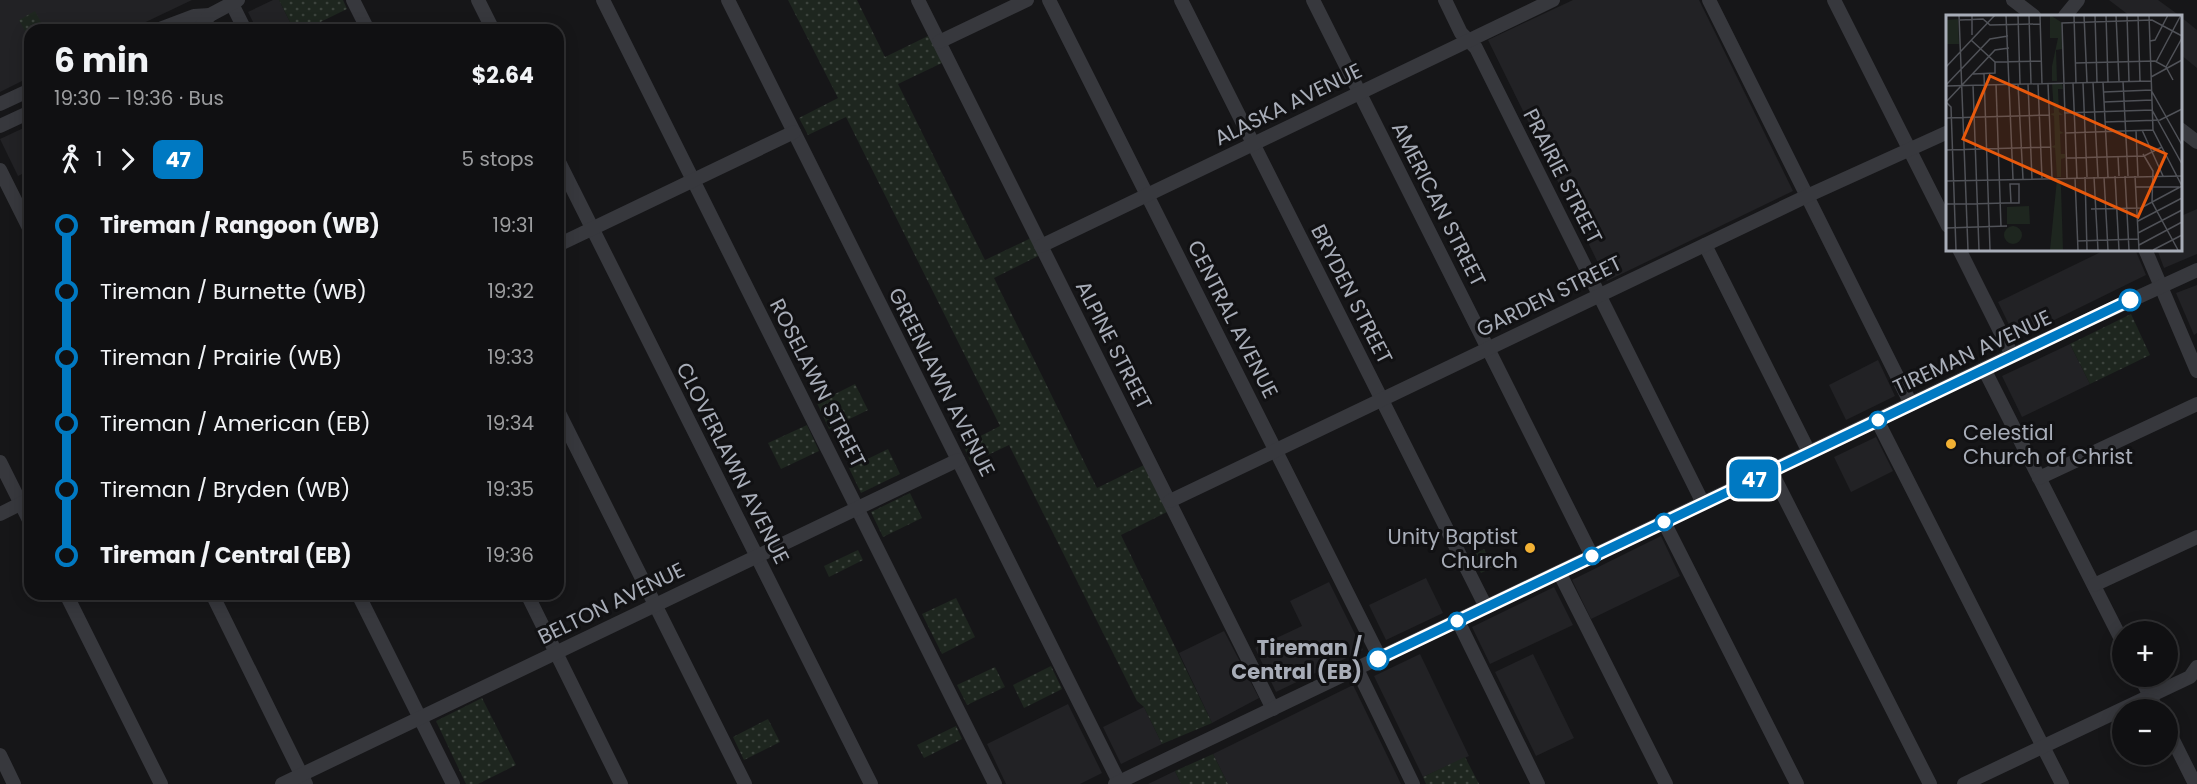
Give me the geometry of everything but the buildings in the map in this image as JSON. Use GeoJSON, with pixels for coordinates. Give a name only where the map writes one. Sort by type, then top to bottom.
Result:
{"type":"FeatureCollection","features":[{"type":"Feature","properties":{"kind":"street"},"geometry":{"type":"LineString","coordinates":[[353,0],[365,24]]}},
{"type":"Feature","properties":{"kind":"street"},"geometry":{"type":"LineString","coordinates":[[478,0],[490,24]]}},
{"type":"Feature","properties":{"kind":"street","name":"ROSELAWN STREET"},"geometry":{"type":"LineString","coordinates":[[603,0],[995,784]]}},
{"type":"Feature","properties":{"kind":"street","name":"GREENLAWN AVENUE"},"geometry":{"type":"LineString","coordinates":[[728,0],[1117,783]]}},
{"type":"Feature","properties":{"kind":"street","name":"ALPINE STREET"},"geometry":{"type":"LineString","coordinates":[[918,0],[1273,708]]}},
{"type":"Feature","properties":{"kind":"street"},"geometry":{"type":"LineString","coordinates":[[939,42],[1027,0]]}},
{"type":"Feature","properties":{"kind":"street","name":"CENTRAL AVENUE"},"geometry":{"type":"LineString","coordinates":[[1049,0],[1380,658]]}},
{"type":"Feature","properties":{"kind":"street","name":"BRYDEN STREET"},"geometry":{"type":"LineString","coordinates":[[1181,0],[1486,607]]}},
{"type":"Feature","properties":{"kind":"street","name":"AMERICAN STREET"},"geometry":{"type":"LineString","coordinates":[[1313,0],[1592,556]]}},
{"type":"Feature","properties":{"kind":"street","name":"PRAIRIE STREET"},"geometry":{"type":"LineString","coordinates":[[1445,0],[1461,33],[1481,58],[1703,503]]}},
{"type":"Feature","properties":{"kind":"street","name":"ALASKA AVENUE"},"geometry":{"type":"LineString","coordinates":[[1041,246],[1553,0]]}},
{"type":"Feature","properties":{"kind":"street"},"geometry":{"type":"LineString","coordinates":[[1708,0],[1911,404]]}},
{"type":"Feature","properties":{"kind":"street"},"geometry":{"type":"LineString","coordinates":[[1834,0],[1946,222]]}},
{"type":"Feature","properties":{"kind":"street"},"geometry":{"type":"LineString","coordinates":[[2013,0],[2033,15]]}},
{"type":"Feature","properties":{"kind":"street"},"geometry":{"type":"LineString","coordinates":[[2066,15],[2078,0]]}},
{"type":"Feature","properties":{"kind":"street"},"geometry":{"type":"LineString","coordinates":[[203,24],[210,15],[233,1],[243,24]]}},
{"type":"Feature","properties":{"kind":"street"},"geometry":{"type":"LineString","coordinates":[[173,24],[194,16],[210,15]]}},
{"type":"Feature","properties":{"kind":"street"},"geometry":{"type":"LineString","coordinates":[[0,104],[24,93]]}},
{"type":"Feature","properties":{"kind":"street"},"geometry":{"type":"LineString","coordinates":[[0,126],[24,115]]}},
{"type":"Feature","properties":{"kind":"street"},"geometry":{"type":"LineString","coordinates":[[2182,130],[2197,142]]}},
{"type":"Feature","properties":{"kind":"street"},"geometry":{"type":"LineString","coordinates":[[564,242],[794,132]]}},
{"type":"Feature","properties":{"kind":"street","name":"GARDEN STREET"},"geometry":{"type":"LineString","coordinates":[[1170,501],[1807,196],[1946,133]]}},
{"type":"Feature","properties":{"kind":"street"},"geometry":{"type":"LineString","coordinates":[[0,170],[24,218]]}},
{"type":"Feature","properties":{"kind":"street","name":"CLOVERLAWN AVENUE"},"geometry":{"type":"LineString","coordinates":[[564,172],[871,784]]}},
{"type":"Feature","properties":{"kind":"street"},"geometry":{"type":"LineString","coordinates":[[1705,245],[1809,453]]}},
{"type":"Feature","properties":{"kind":"street"},"geometry":{"type":"LineString","coordinates":[[1960,250],[2012,355]]}},
{"type":"Feature","properties":{"kind":"street"},"geometry":{"type":"LineString","coordinates":[[2145,250],[2197,371]]}},
{"type":"Feature","properties":{"kind":"street","name":"TIREMAN AVENUE"},"geometry":{"type":"LineString","coordinates":[[1117,783],[2012,355],[2160,285],[2197,270]]}},
{"type":"Feature","properties":{"kind":"street"},"geometry":{"type":"LineString","coordinates":[[1984,369],[2112,621]]}},
{"type":"Feature","properties":{"kind":"street"},"geometry":{"type":"LineString","coordinates":[[2039,478],[2197,404]]}},
{"type":"Feature","properties":{"kind":"street"},"geometry":{"type":"LineString","coordinates":[[1877,420],[2062,784]]}},
{"type":"Feature","properties":{"kind":"street"},"geometry":{"type":"LineString","coordinates":[[564,423],[745,784]]}},
{"type":"Feature","properties":{"kind":"street","name":"BELTON AVENUE"},"geometry":{"type":"LineString","coordinates":[[282,784],[304,779],[420,718],[958,459]]}},
{"type":"Feature","properties":{"kind":"street"},"geometry":{"type":"LineString","coordinates":[[0,462],[24,499]]}},
{"type":"Feature","properties":{"kind":"street"},"geometry":{"type":"LineString","coordinates":[[1771,471],[1930,784]]}},
{"type":"Feature","properties":{"kind":"street"},"geometry":{"type":"LineString","coordinates":[[0,514],[24,503]]}},
{"type":"Feature","properties":{"kind":"street"},"geometry":{"type":"LineString","coordinates":[[1664,522],[1797,784]]}},
{"type":"Feature","properties":{"kind":"street"},"geometry":{"type":"LineString","coordinates":[[2094,585],[2197,537]]}},
{"type":"Feature","properties":{"kind":"street"},"geometry":{"type":"LineString","coordinates":[[1558,572],[1666,784]]}},
{"type":"Feature","properties":{"kind":"street"},"geometry":{"type":"LineString","coordinates":[[69,600],[160,784]]}},
{"type":"Feature","properties":{"kind":"street"},"geometry":{"type":"LineString","coordinates":[[215,600],[304,779]]}},
{"type":"Feature","properties":{"kind":"street"},"geometry":{"type":"LineString","coordinates":[[361,600],[453,784]]}},
{"type":"Feature","properties":{"kind":"street"},"geometry":{"type":"LineString","coordinates":[[530,600],[621,784]]}},
{"type":"Feature","properties":{"kind":"street"},"geometry":{"type":"LineString","coordinates":[[1458,621],[1538,784]]}},
{"type":"Feature","properties":{"kind":"street"},"geometry":{"type":"LineString","coordinates":[[1964,784],[2190,676],[2197,667]]}},
{"type":"Feature","properties":{"kind":"street"},"geometry":{"type":"LineString","coordinates":[[1357,669],[1413,784]]}},
{"type":"Feature","properties":{"kind":"street"},"geometry":{"type":"LineString","coordinates":[[2146,687],[2152,699]]}},
{"type":"Feature","properties":{"kind":"street"},"geometry":{"type":"LineString","coordinates":[[2178,750],[2195,784]]}},
{"type":"Feature","properties":{"kind":"street"},"geometry":{"type":"LineString","coordinates":[[0,755],[14,784]]}},
{"type":"Feature","properties":{"kind":"shaded area"},"geometry":{"type":"Polygon","coordinates":[[[0,0],[192,0],[142,24],[24,24],[24,80],[0,92],[0,0]]]}},
{"type":"Feature","properties":{"kind":"shaded area"},"geometry":{"type":"Polygon","coordinates":[[[273,0],[279,0],[291,24],[254,24],[248,12],[273,0]]]}},
{"type":"Feature","properties":{"kind":"shaded area"},"geometry":{"type":"Polygon","coordinates":[[[279,0],[343,0],[347,9],[316,24],[291,24],[279,0]]]}},
{"type":"Feature","properties":{"kind":"shaded area"},"geometry":{"type":"Polygon","coordinates":[[[788,0],[857,0],[885,57],[930,35],[944,62],[898,84],[985,260],[1031,238],[1040,255],[994,278],[1097,488],[1146,464],[1169,511],[1121,535],[1212,723],[1162,744],[1144,707],[1137,701],[1009,445],[971,463],[963,445],[1000,426],[846,117],[808,135],[799,118],[838,98],[788,0]]]}},
{"type":"Feature","properties":{"kind":"shaded area"},"geometry":{"type":"Polygon","coordinates":[[[1573,0],[1699,0],[1793,191],[1607,281],[1488,40],[1573,0]]]}},
{"type":"Feature","properties":{"kind":"shaded area"},"geometry":{"type":"Polygon","coordinates":[[[2109,0],[2158,0],[2179,15],[2129,15],[2109,0]]]}},
{"type":"Feature","properties":{"kind":"shaded area"},"geometry":{"type":"Polygon","coordinates":[[[35,11],[42,24],[24,24],[24,29],[19,20],[35,11]]]}},
{"type":"Feature","properties":{"kind":"shaded area"},"geometry":{"type":"Polygon","coordinates":[[[2182,18],[2197,30],[2197,68],[2182,56],[2182,18]]]}},
{"type":"Feature","properties":{"kind":"shaded area"},"geometry":{"type":"Polygon","coordinates":[[[24,128],[24,173],[18,176],[0,139],[24,128]]]}},
{"type":"Feature","properties":{"kind":"shaded area"},"geometry":{"type":"Polygon","coordinates":[[[2197,209],[2197,254],[2164,268],[2157,250],[2182,250],[2182,216],[2197,209]]]}},
{"type":"Feature","properties":{"kind":"shaded area"},"geometry":{"type":"Polygon","coordinates":[[[2105,250],[2135,250],[2146,275],[2016,339],[1998,302],[2105,250]]]}},
{"type":"Feature","properties":{"kind":"shaded area"},"geometry":{"type":"Polygon","coordinates":[[[2197,285],[2197,333],[2194,335],[2176,293],[2197,285]]]}},
{"type":"Feature","properties":{"kind":"shaded area"},"geometry":{"type":"Polygon","coordinates":[[[2131,314],[2150,355],[2090,384],[2070,344],[2131,314]]]}},
{"type":"Feature","properties":{"kind":"shaded area"},"geometry":{"type":"Polygon","coordinates":[[[2070,344],[2090,384],[2022,417],[2002,376],[2070,344]]]}},
{"type":"Feature","properties":{"kind":"shaded area"},"geometry":{"type":"Polygon","coordinates":[[[1878,360],[1895,396],[1846,420],[1829,385],[1878,360]]]}},
{"type":"Feature","properties":{"kind":"shaded area"},"geometry":{"type":"Polygon","coordinates":[[[855,384],[868,410],[829,429],[817,403],[855,384]]]}},
{"type":"Feature","properties":{"kind":"shaded area"},"geometry":{"type":"Polygon","coordinates":[[[807,425],[819,451],[781,469],[768,443],[807,425]]]}},
{"type":"Feature","properties":{"kind":"shaded area"},"geometry":{"type":"Polygon","coordinates":[[[1876,437],[1893,471],[1851,492],[1834,457],[1876,437]]]}},
{"type":"Feature","properties":{"kind":"shaded area"},"geometry":{"type":"Polygon","coordinates":[[[888,449],[900,474],[861,493],[849,468],[888,449]]]}},
{"type":"Feature","properties":{"kind":"shaded area"},"geometry":{"type":"Polygon","coordinates":[[[910,493],[922,518],[883,537],[871,512],[910,493]]]}},
{"type":"Feature","properties":{"kind":"shaded area"},"geometry":{"type":"Polygon","coordinates":[[[1661,536],[1680,576],[1591,619],[1572,580],[1661,536]]]}},
{"type":"Feature","properties":{"kind":"shaded area"},"geometry":{"type":"Polygon","coordinates":[[[1484,549],[1493,567],[1481,573],[1473,555],[1484,549]]]}},
{"type":"Feature","properties":{"kind":"shaded area"},"geometry":{"type":"Polygon","coordinates":[[[858,550],[863,560],[829,577],[824,566],[858,550]]]}},
{"type":"Feature","properties":{"kind":"shaded area"},"geometry":{"type":"Polygon","coordinates":[[[1426,578],[1443,613],[1386,640],[1369,605],[1426,578]]]}},
{"type":"Feature","properties":{"kind":"shaded area"},"geometry":{"type":"Polygon","coordinates":[[[1329,582],[1363,650],[1276,692],[1255,648],[1302,626],[1290,601],[1329,582]]]}},
{"type":"Feature","properties":{"kind":"shaded area"},"geometry":{"type":"Polygon","coordinates":[[[1554,587],[1573,625],[1490,664],[1472,627],[1554,587]]]}},
{"type":"Feature","properties":{"kind":"shaded area"},"geometry":{"type":"Polygon","coordinates":[[[956,598],[975,637],[942,654],[922,614],[956,598]]]}},
{"type":"Feature","properties":{"kind":"shaded area"},"geometry":{"type":"Polygon","coordinates":[[[1224,631],[1259,698],[1212,723],[1179,653],[1224,631]]]}},
{"type":"Feature","properties":{"kind":"shaded area"},"geometry":{"type":"Polygon","coordinates":[[[1420,654],[1469,756],[1423,777],[1374,676],[1420,654]]]}},
{"type":"Feature","properties":{"kind":"shaded area"},"geometry":{"type":"Polygon","coordinates":[[[1533,654],[1574,738],[1536,756],[1495,672],[1533,654]]]}},
{"type":"Feature","properties":{"kind":"shaded area"},"geometry":{"type":"Polygon","coordinates":[[[1051,666],[1062,689],[1024,708],[1013,685],[1051,666]]]}},
{"type":"Feature","properties":{"kind":"shaded area"},"geometry":{"type":"Polygon","coordinates":[[[995,667],[1005,687],[967,705],[957,685],[995,667]]]}},
{"type":"Feature","properties":{"kind":"shaded area"},"geometry":{"type":"Polygon","coordinates":[[[1353,685],[1401,784],[1228,784],[1213,754],[1353,685]]]}},
{"type":"Feature","properties":{"kind":"shaded area"},"geometry":{"type":"Polygon","coordinates":[[[482,698],[516,765],[478,784],[466,784],[436,721],[482,698]]]}},
{"type":"Feature","properties":{"kind":"shaded area"},"geometry":{"type":"Polygon","coordinates":[[[1068,704],[1102,773],[1080,784],[1006,784],[987,744],[1068,704]]]}},
{"type":"Feature","properties":{"kind":"shaded area"},"geometry":{"type":"Polygon","coordinates":[[[1144,707],[1162,744],[1121,764],[1103,727],[1144,707]]]}},
{"type":"Feature","properties":{"kind":"shaded area"},"geometry":{"type":"Polygon","coordinates":[[[768,719],[780,742],[744,760],[733,737],[768,719]]]}},
{"type":"Feature","properties":{"kind":"shaded area"},"geometry":{"type":"Polygon","coordinates":[[[956,726],[962,739],[924,758],[917,745],[956,726]]]}},
{"type":"Feature","properties":{"kind":"shaded area"},"geometry":{"type":"Polygon","coordinates":[[[1213,754],[1228,784],[1181,784],[1175,771],[1213,754]]]}},
{"type":"Feature","properties":{"kind":"shaded area"},"geometry":{"type":"Polygon","coordinates":[[[1465,757],[1479,784],[1426,784],[1423,777],[1465,757]]]}},
{"type":"Feature","properties":{"kind":"shaded area"},"geometry":{"type":"Polygon","coordinates":[[[1175,771],[1181,784],[1148,784],[1175,771]]]}},
{"type":"Feature","properties":{"kind":"bus line","name":"47"},"geometry":{"type":"LineString","coordinates":[[1378,659],[2130,300]]}},
{"type":"Feature","properties":{"kind":"place","name":"Celestial Church of Christ"},"geometry":{"type":"Point","coordinates":[1951,444]}},
{"type":"Feature","properties":{"kind":"place","name":"Unity Baptist Church"},"geometry":{"type":"Point","coordinates":[1530,548]}},
{"type":"Feature","properties":{"kind":"place","name":"Tireman / Central (EB)"},"geometry":{"type":"Point","coordinates":[1378,659]}}]}
